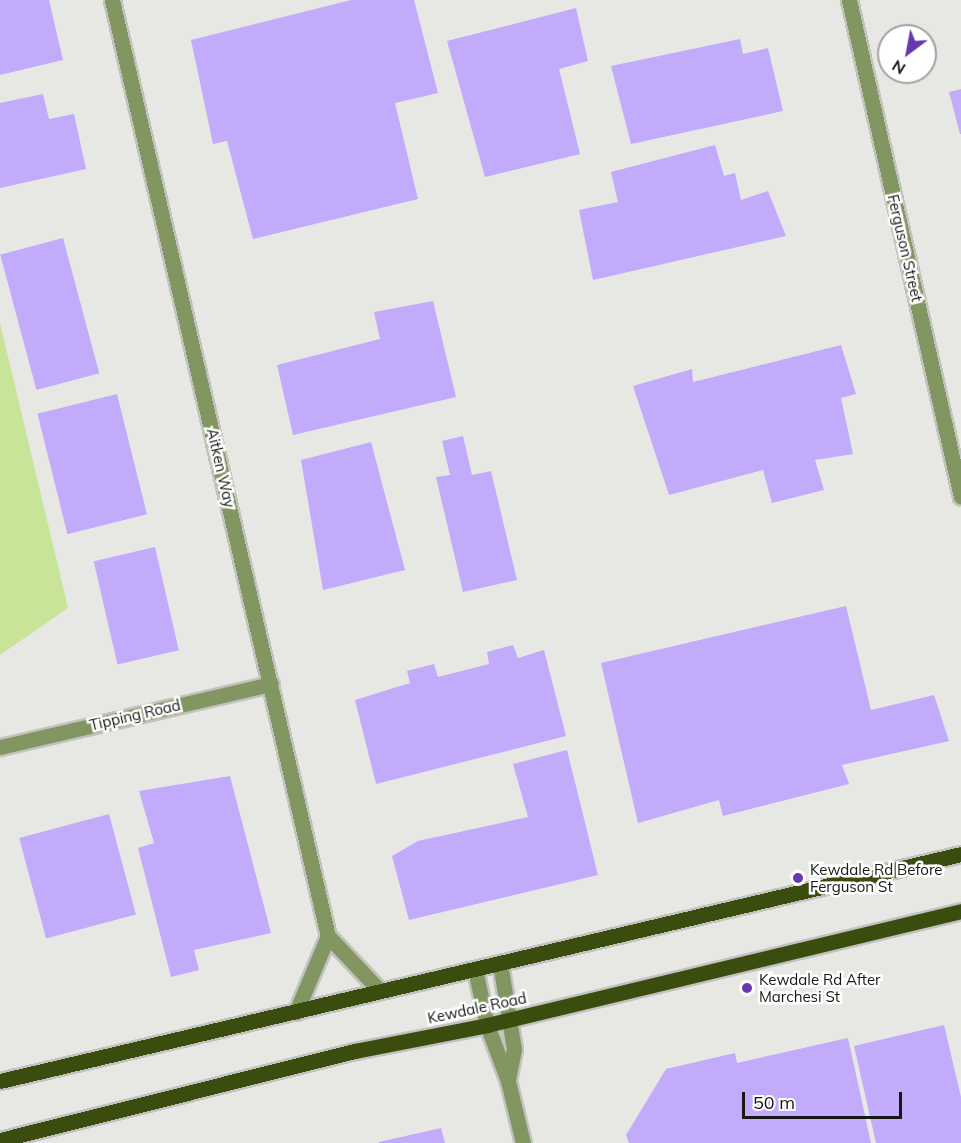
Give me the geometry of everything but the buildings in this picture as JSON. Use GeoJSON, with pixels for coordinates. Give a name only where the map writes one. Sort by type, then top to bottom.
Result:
{"type":"FeatureCollection","features":[{"type":"Feature","properties":{"kind":"main road"},"geometry":{"type":"LineString","coordinates":[[0,1082],[961,854]]}},
{"type":"Feature","properties":{"kind":"main road","name":"Kewdale Road"},"geometry":{"type":"LineString","coordinates":[[0,1140],[354,1052],[510,1020],[961,911]]}},
{"type":"Feature","properties":{"kind":"street","name":"Aitken Way"},"geometry":{"type":"LineString","coordinates":[[112,0],[328,936]]}},
{"type":"Feature","properties":{"kind":"street","name":"Ferguson Street"},"geometry":{"type":"LineString","coordinates":[[849,0],[961,497]]}},
{"type":"Feature","properties":{"kind":"street","name":"Tipping Road"},"geometry":{"type":"LineString","coordinates":[[0,747],[271,684]]}},
{"type":"Feature","properties":{"kind":"street"},"geometry":{"type":"LineString","coordinates":[[296,1012],[328,936],[380,991]]}},
{"type":"Feature","properties":{"kind":"street"},"geometry":{"type":"LineString","coordinates":[[500,963],[514,1049],[508,1081]]}},
{"type":"Feature","properties":{"kind":"street"},"geometry":{"type":"LineString","coordinates":[[475,969],[487,1025],[508,1081],[523,1143]]}},
{"type":"Feature","properties":{"kind":"green space"},"geometry":{"type":"Polygon","coordinates":[[[0,323],[68,608],[0,655],[0,323]]]}},
{"type":"Feature","properties":{"kind":"place","name":"Kewdale Rd Before Ferguson St"},"geometry":{"type":"Point","coordinates":[798,878]}},
{"type":"Feature","properties":{"kind":"place","name":"Kewdale Rd After Marchesi St"},"geometry":{"type":"Point","coordinates":[747,988]}}]}
